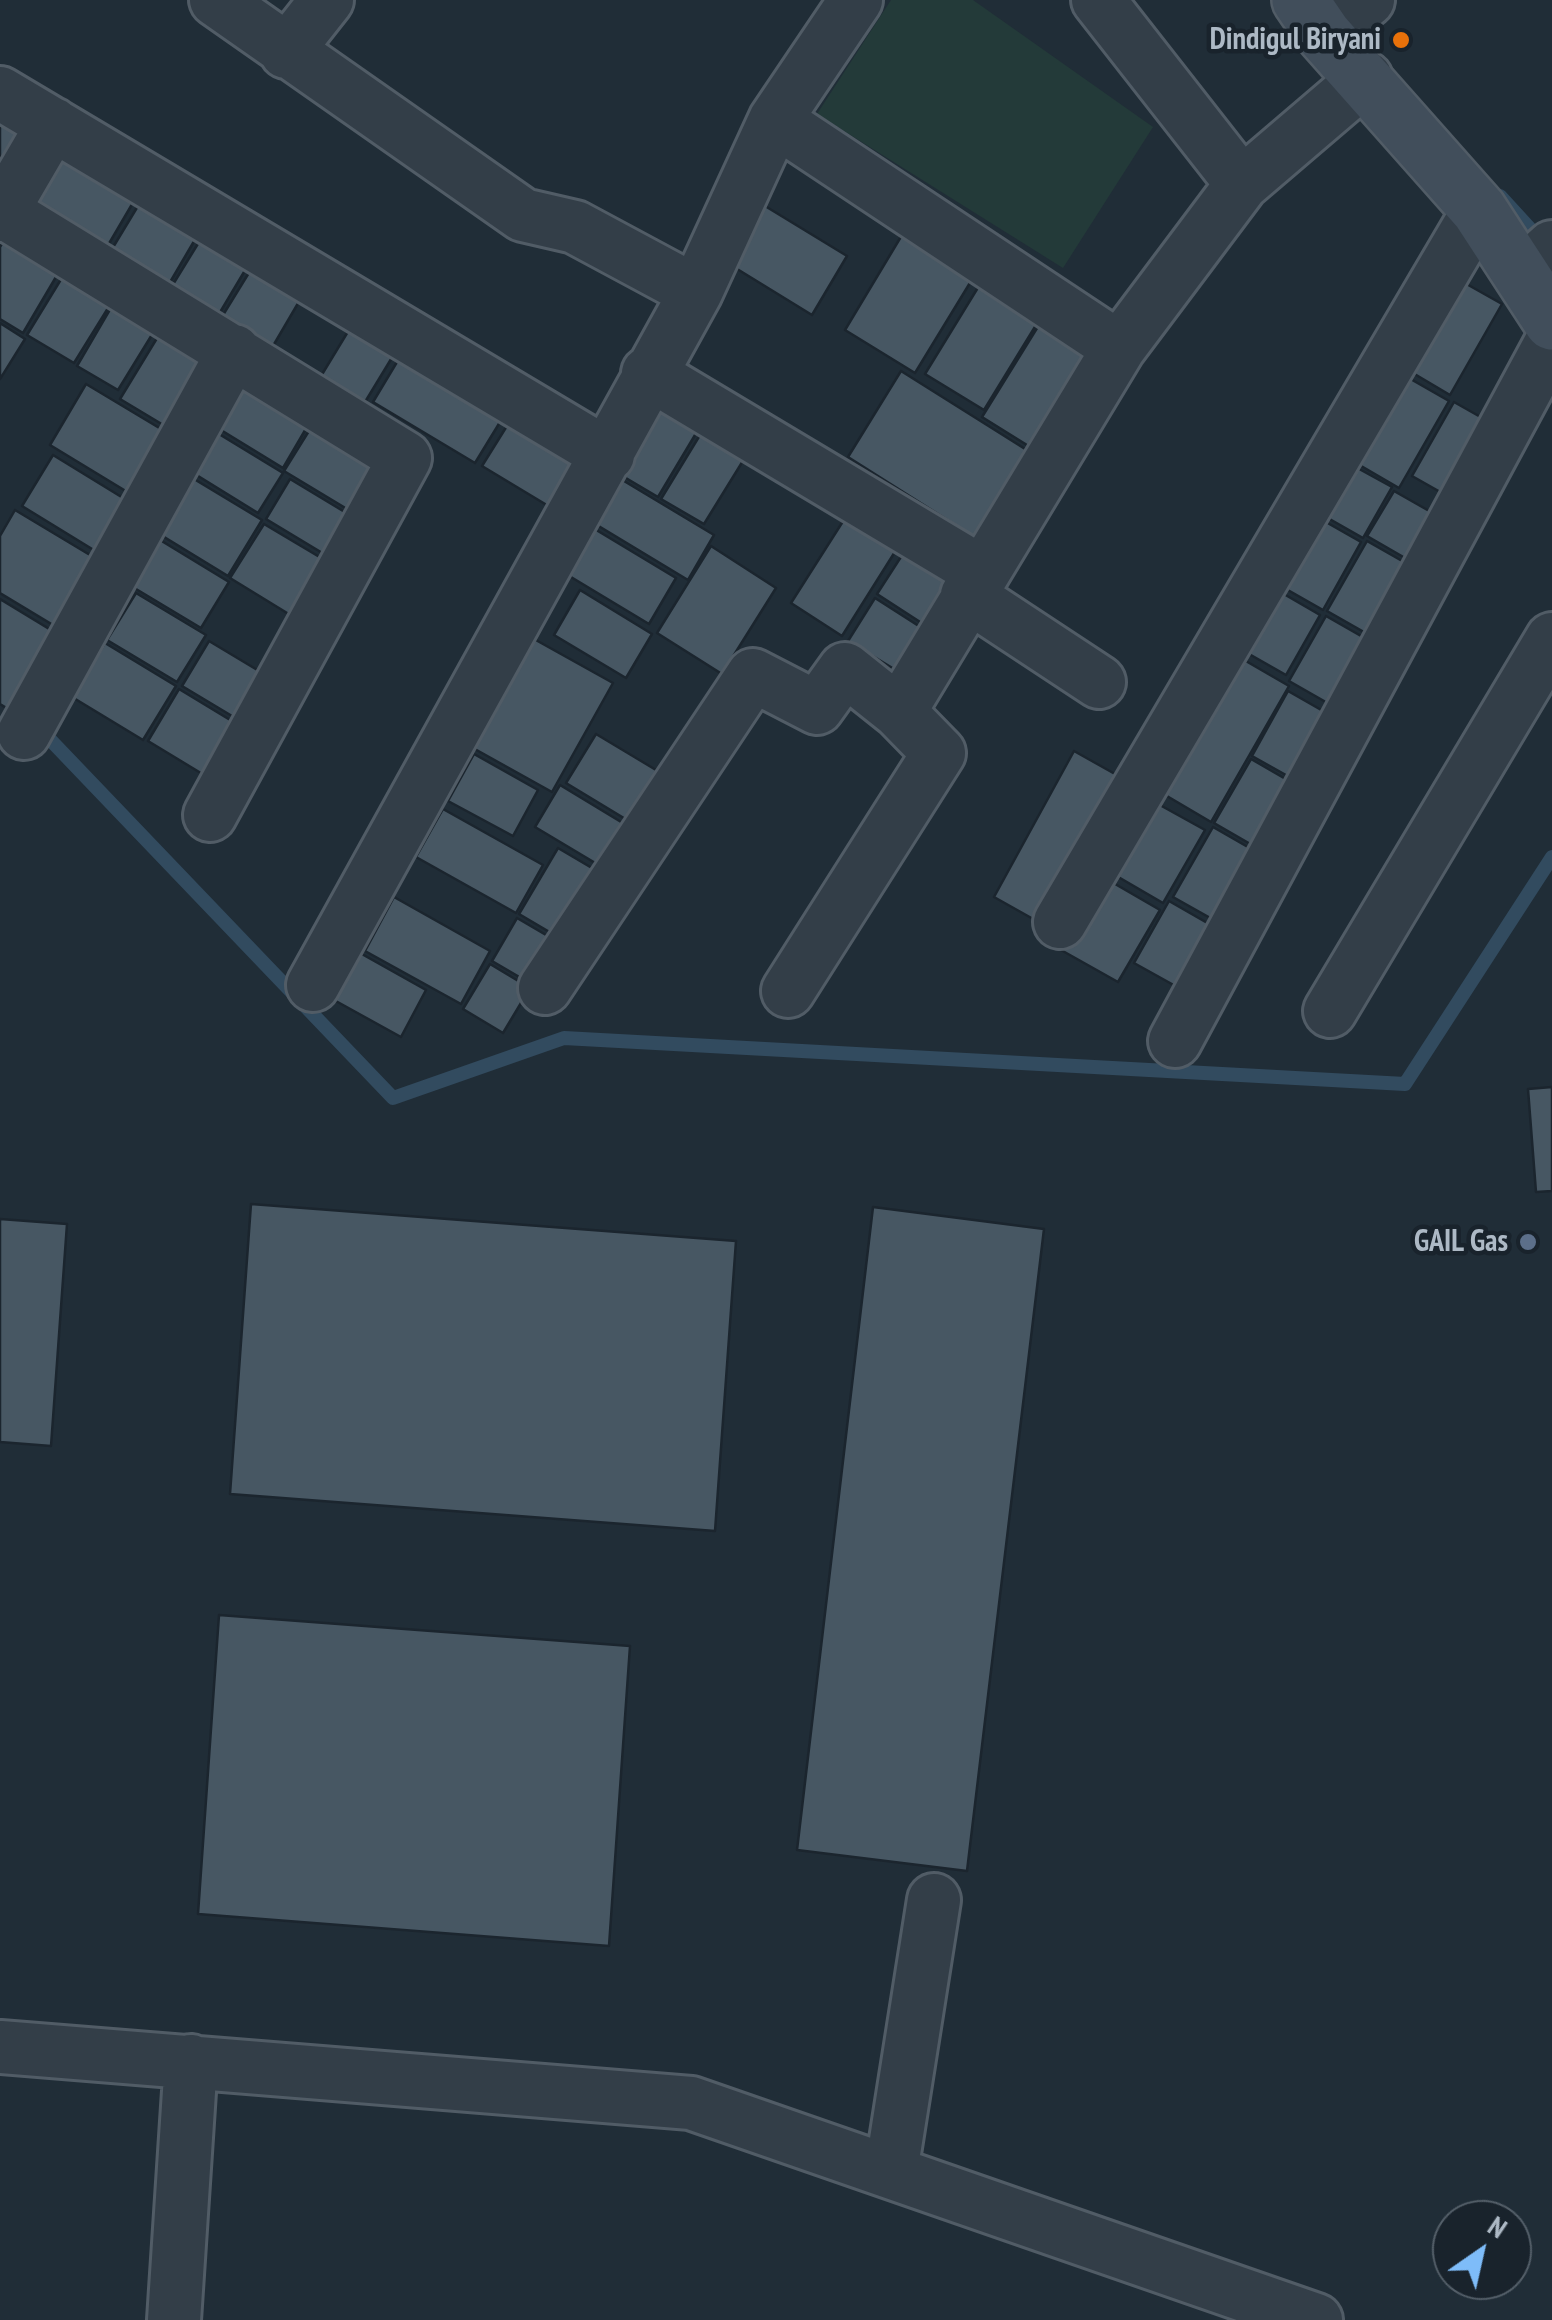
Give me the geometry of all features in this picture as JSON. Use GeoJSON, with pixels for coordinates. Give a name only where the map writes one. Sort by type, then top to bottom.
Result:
{"type":"FeatureCollection","features":[{"type":"Feature","properties":{"kind":"main road"},"geometry":{"type":"LineString","coordinates":[[1312,17],[1479,210],[1536,261],[1552,322]]}},
{"type":"Feature","properties":{"kind":"street"},"geometry":{"type":"LineString","coordinates":[[216,0],[523,215],[575,226],[696,292]]}},
{"type":"Feature","properties":{"kind":"street"},"geometry":{"type":"LineString","coordinates":[[286,52],[327,0]]}},
{"type":"Feature","properties":{"kind":"street"},"geometry":{"type":"LineString","coordinates":[[313,985],[696,292],[775,120],[856,0]]}},
{"type":"Feature","properties":{"kind":"street"},"geometry":{"type":"LineString","coordinates":[[1098,0],[1242,184]]}},
{"type":"Feature","properties":{"kind":"street"},"geometry":{"type":"LineString","coordinates":[[1312,17],[1368,0]]}},
{"type":"Feature","properties":{"kind":"street"},"geometry":{"type":"LineString","coordinates":[[899,712],[1119,348],[1242,184],[1366,78]]}},
{"type":"Feature","properties":{"kind":"street"},"geometry":{"type":"LineString","coordinates":[[0,92],[608,456]]}},
{"type":"Feature","properties":{"kind":"street"},"geometry":{"type":"LineString","coordinates":[[775,120],[1119,348]]}},
{"type":"Feature","properties":{"kind":"street"},"geometry":{"type":"LineString","coordinates":[[53,124],[1,213],[405,458],[210,816]]}},
{"type":"Feature","properties":{"kind":"street"},"geometry":{"type":"LineString","coordinates":[[1060,922],[1479,210]]}},
{"type":"Feature","properties":{"kind":"street"},"geometry":{"type":"LineString","coordinates":[[1175,1041],[1552,341]]}},
{"type":"Feature","properties":{"kind":"street"},"geometry":{"type":"LineString","coordinates":[[24,733],[234,352]]}},
{"type":"Feature","properties":{"kind":"street"},"geometry":{"type":"LineString","coordinates":[[648,373],[974,583],[1099,682]]}},
{"type":"Feature","properties":{"kind":"street"},"geometry":{"type":"LineString","coordinates":[[1330,1010],[1552,638]]}},
{"type":"Feature","properties":{"kind":"street"},"geometry":{"type":"LineString","coordinates":[[545,988],[753,675],[816,708],[845,670],[899,712],[939,753],[788,991]]}},
{"type":"Feature","properties":{"kind":"street"},"geometry":{"type":"LineString","coordinates":[[890,2172],[934,1900]]}},
{"type":"Feature","properties":{"kind":"street"},"geometry":{"type":"LineString","coordinates":[[0,2046],[692,2103],[1316,2320]]}},
{"type":"Feature","properties":{"kind":"street"},"geometry":{"type":"LineString","coordinates":[[174,2320],[190,2061]]}},
{"type":"Feature","properties":{"kind":"green space"},"geometry":{"type":"Polygon","coordinates":[[[891,0],[973,0],[1153,127],[1063,268],[817,114],[891,0]]]}},
{"type":"Feature","properties":{"kind":"building"},"geometry":{"type":"Polygon","coordinates":[[[0,107],[28,124],[0,171],[0,107]]]}},
{"type":"Feature","properties":{"kind":"building"},"geometry":{"type":"Polygon","coordinates":[[[59,139],[141,189],[107,247],[24,196],[59,139]]]}},
{"type":"Feature","properties":{"kind":"building"},"geometry":{"type":"Polygon","coordinates":[[[147,191],[203,226],[169,284],[112,249],[147,191]]]}},
{"type":"Feature","properties":{"kind":"building"},"geometry":{"type":"Polygon","coordinates":[[[765,206],[847,256],[812,315],[729,264],[765,206]]]}},
{"type":"Feature","properties":{"kind":"building"},"geometry":{"type":"Polygon","coordinates":[[[12,227],[66,260],[23,333],[0,319],[0,247],[12,227]]]}},
{"type":"Feature","properties":{"kind":"building"},"geometry":{"type":"Polygon","coordinates":[[[207,229],[253,257],[219,314],[172,286],[207,229]]]}},
{"type":"Feature","properties":{"kind":"building"},"geometry":{"type":"Polygon","coordinates":[[[905,230],[976,273],[915,373],[845,330],[905,230]]]}},
{"type":"Feature","properties":{"kind":"building"},"geometry":{"type":"Polygon","coordinates":[[[258,258],[307,288],[273,346],[223,315],[258,258]]]}},
{"type":"Feature","properties":{"kind":"building"},"geometry":{"type":"Polygon","coordinates":[[[71,263],[118,292],[74,363],[27,335],[71,263]]]}},
{"type":"Feature","properties":{"kind":"building"},"geometry":{"type":"Polygon","coordinates":[[[1447,273],[1502,304],[1450,395],[1396,363],[1447,273]]]}},
{"type":"Feature","properties":{"kind":"building"},"geometry":{"type":"Polygon","coordinates":[[[982,281],[1041,317],[984,410],[925,374],[982,281]]]}},
{"type":"Feature","properties":{"kind":"building"},"geometry":{"type":"Polygon","coordinates":[[[119,294],[161,320],[118,390],[77,366],[119,294]]]}},
{"type":"Feature","properties":{"kind":"building"},"geometry":{"type":"Polygon","coordinates":[[[1047,312],[1108,351],[1043,455],[982,417],[1047,312]]]}},
{"type":"Feature","properties":{"kind":"building"},"geometry":{"type":"Polygon","coordinates":[[[355,320],[399,346],[362,407],[318,381],[355,320]]]}},
{"type":"Feature","properties":{"kind":"building"},"geometry":{"type":"Polygon","coordinates":[[[0,323],[25,339],[0,379],[0,323]]]}},
{"type":"Feature","properties":{"kind":"building"},"geometry":{"type":"Polygon","coordinates":[[[165,325],[215,355],[170,429],[120,399],[165,325]]]}},
{"type":"Feature","properties":{"kind":"building"},"geometry":{"type":"Polygon","coordinates":[[[406,347],[508,409],[475,463],[373,402],[406,347]]]}},
{"type":"Feature","properties":{"kind":"building"},"geometry":{"type":"Polygon","coordinates":[[[1393,369],[1449,401],[1399,488],[1344,456],[1393,369]]]}},
{"type":"Feature","properties":{"kind":"building"},"geometry":{"type":"Polygon","coordinates":[[[901,371],[1041,459],[987,545],[848,457],[901,371]]]}},
{"type":"Feature","properties":{"kind":"building"},"geometry":{"type":"Polygon","coordinates":[[[248,375],[314,415],[283,468],[216,427],[248,375]]]}},
{"type":"Feature","properties":{"kind":"building"},"geometry":{"type":"Polygon","coordinates":[[[86,384],[166,432],[129,493],[50,445],[86,384]]]}},
{"type":"Feature","properties":{"kind":"building"},"geometry":{"type":"Polygon","coordinates":[[[664,389],[707,415],[658,497],[614,471],[664,389]]]}},
{"type":"Feature","properties":{"kind":"building"},"geometry":{"type":"Polygon","coordinates":[[[1454,402],[1500,428],[1458,502],[1412,476],[1454,402]]]}},
{"type":"Feature","properties":{"kind":"building"},"geometry":{"type":"Polygon","coordinates":[[[515,413],[592,460],[560,513],[482,466],[515,413]]]}},
{"type":"Feature","properties":{"kind":"building"},"geometry":{"type":"Polygon","coordinates":[[[711,417],[754,443],[704,524],[661,499],[711,417]]]}},
{"type":"Feature","properties":{"kind":"building"},"geometry":{"type":"Polygon","coordinates":[[[317,418],[384,459],[352,512],[284,471],[317,418]]]}},
{"type":"Feature","properties":{"kind":"building"},"geometry":{"type":"Polygon","coordinates":[[[214,431],[283,473],[258,513],[190,471],[214,431]]]}},
{"type":"Feature","properties":{"kind":"building"},"geometry":{"type":"Polygon","coordinates":[[[53,455],[128,501],[97,552],[22,506],[53,455]]]}},
{"type":"Feature","properties":{"kind":"building"},"geometry":{"type":"Polygon","coordinates":[[[1341,459],[1392,487],[1363,538],[1312,509],[1341,459]]]}},
{"type":"Feature","properties":{"kind":"building"},"geometry":{"type":"Polygon","coordinates":[[[614,475],[714,535],[688,580],[587,519],[614,475]]]}},
{"type":"Feature","properties":{"kind":"building"},"geometry":{"type":"Polygon","coordinates":[[[189,476],[262,520],[228,576],[156,532],[189,476]]]}},
{"type":"Feature","properties":{"kind":"building"},"geometry":{"type":"Polygon","coordinates":[[[290,479],[353,517],[329,557],[266,519],[290,479]]]}},
{"type":"Feature","properties":{"kind":"building"},"geometry":{"type":"Polygon","coordinates":[[[1394,491],[1438,516],[1412,562],[1367,536],[1394,491]]]}},
{"type":"Feature","properties":{"kind":"building"},"geometry":{"type":"Polygon","coordinates":[[[15,510],[110,567],[68,634],[0,593],[0,536],[15,510]]]}},
{"type":"Feature","properties":{"kind":"building"},"geometry":{"type":"Polygon","coordinates":[[[1310,513],[1361,542],[1323,610],[1272,581],[1310,513]]]}},
{"type":"Feature","properties":{"kind":"building"},"geometry":{"type":"Polygon","coordinates":[[[847,515],[898,547],[842,636],[791,603],[847,515]]]}},
{"type":"Feature","properties":{"kind":"building"},"geometry":{"type":"Polygon","coordinates":[[[583,522],[676,578],[649,624],[556,568],[583,522]]]}},
{"type":"Feature","properties":{"kind":"building"},"geometry":{"type":"Polygon","coordinates":[[[264,524],[338,568],[305,624],[230,578],[264,524]]]}},
{"type":"Feature","properties":{"kind":"building"},"geometry":{"type":"Polygon","coordinates":[[[160,540],[229,582],[201,628],[131,586],[160,540]]]}},
{"type":"Feature","properties":{"kind":"building"},"geometry":{"type":"Polygon","coordinates":[[[1367,541],[1418,570],[1378,640],[1327,611],[1367,541]]]}},
{"type":"Feature","properties":{"kind":"building"},"geometry":{"type":"Polygon","coordinates":[[[711,546],[776,588],[722,674],[657,633],[711,546]]]}},
{"type":"Feature","properties":{"kind":"building"},"geometry":{"type":"Polygon","coordinates":[[[908,546],[964,582],[934,631],[877,594],[908,546]]]}},
{"type":"Feature","properties":{"kind":"building"},"geometry":{"type":"Polygon","coordinates":[[[1270,586],[1320,615],[1286,675],[1235,646],[1270,586]]]}},
{"type":"Feature","properties":{"kind":"building"},"geometry":{"type":"Polygon","coordinates":[[[580,590],[652,634],[626,678],[554,635],[580,590]]]}},
{"type":"Feature","properties":{"kind":"building"},"geometry":{"type":"Polygon","coordinates":[[[136,593],[206,635],[177,682],[107,640],[136,593]]]}},
{"type":"Feature","properties":{"kind":"building"},"geometry":{"type":"Polygon","coordinates":[[[875,598],[925,630],[899,672],[848,641],[875,598]]]}},
{"type":"Feature","properties":{"kind":"building"},"geometry":{"type":"Polygon","coordinates":[[[0,599],[64,638],[18,715],[0,704],[0,599]]]}},
{"type":"Feature","properties":{"kind":"building"},"geometry":{"type":"Polygon","coordinates":[[[1326,616],[1368,640],[1331,705],[1289,681],[1326,616]]]}},
{"type":"Feature","properties":{"kind":"building"},"geometry":{"type":"Polygon","coordinates":[[[534,639],[613,683],[552,792],[473,748],[534,639]]]}},
{"type":"Feature","properties":{"kind":"building"},"geometry":{"type":"Polygon","coordinates":[[[209,641],[269,677],[242,722],[182,686],[209,641]]]}},
{"type":"Feature","properties":{"kind":"building"},"geometry":{"type":"Polygon","coordinates":[[[105,643],[176,686],[143,740],[72,697],[105,643]]]}},
{"type":"Feature","properties":{"kind":"building"},"geometry":{"type":"Polygon","coordinates":[[[1232,653],[1289,686],[1211,822],[1155,789],[1232,653]]]}},
{"type":"Feature","properties":{"kind":"building"},"geometry":{"type":"Polygon","coordinates":[[[179,689],[245,729],[214,781],[148,741],[179,689]]]}},
{"type":"Feature","properties":{"kind":"building"},"geometry":{"type":"Polygon","coordinates":[[[1288,691],[1330,715],[1293,779],[1252,756],[1288,691]]]}},
{"type":"Feature","properties":{"kind":"building"},"geometry":{"type":"Polygon","coordinates":[[[596,734],[666,776],[637,826],[566,783],[596,734]]]}},
{"type":"Feature","properties":{"kind":"building"},"geometry":{"type":"Polygon","coordinates":[[[1074,751],[1131,783],[1051,929],[994,897],[1074,751]]]}},
{"type":"Feature","properties":{"kind":"building"},"geometry":{"type":"Polygon","coordinates":[[[474,754],[538,790],[513,836],[448,801],[474,754]]]}},
{"type":"Feature","properties":{"kind":"building"},"geometry":{"type":"Polygon","coordinates":[[[1251,759],[1296,785],[1259,849],[1214,823],[1251,759]]]}},
{"type":"Feature","properties":{"kind":"building"},"geometry":{"type":"Polygon","coordinates":[[[560,785],[631,828],[607,870],[535,827],[560,785]]]}},
{"type":"Feature","properties":{"kind":"building"},"geometry":{"type":"Polygon","coordinates":[[[1149,799],[1205,830],[1163,903],[1108,871],[1149,799]]]}},
{"type":"Feature","properties":{"kind":"building"},"geometry":{"type":"Polygon","coordinates":[[[443,809],[543,865],[516,913],[416,857],[443,809]]]}},
{"type":"Feature","properties":{"kind":"building"},"geometry":{"type":"Polygon","coordinates":[[[1213,827],[1260,854],[1221,924],[1173,897],[1213,827]]]}},
{"type":"Feature","properties":{"kind":"building"},"geometry":{"type":"Polygon","coordinates":[[[558,848],[597,871],[558,937],[519,914],[558,848]]]}},
{"type":"Feature","properties":{"kind":"building"},"geometry":{"type":"Polygon","coordinates":[[[1103,877],[1160,910],[1118,982],[1061,950],[1103,877]]]}},
{"type":"Feature","properties":{"kind":"building"},"geometry":{"type":"Polygon","coordinates":[[[394,897],[490,951],[461,1004],[365,951],[394,897]]]}},
{"type":"Feature","properties":{"kind":"building"},"geometry":{"type":"Polygon","coordinates":[[[1169,901],[1223,932],[1188,993],[1134,963],[1169,901]]]}},
{"type":"Feature","properties":{"kind":"building"},"geometry":{"type":"Polygon","coordinates":[[[517,918],[558,942],[533,985],[492,961],[517,918]]]}},
{"type":"Feature","properties":{"kind":"building"},"geometry":{"type":"Polygon","coordinates":[[[360,953],[426,990],[401,1037],[334,1000],[360,953]]]}},
{"type":"Feature","properties":{"kind":"building"},"geometry":{"type":"Polygon","coordinates":[[[490,964],[530,988],[503,1033],[463,1009],[490,964]]]}},
{"type":"Feature","properties":{"kind":"building"},"geometry":{"type":"Polygon","coordinates":[[[1552,1087],[1552,1191],[1536,1192],[1528,1089],[1552,1087]]]}},
{"type":"Feature","properties":{"kind":"building"},"geometry":{"type":"Polygon","coordinates":[[[251,1204],[736,1241],[715,1531],[230,1494],[251,1204]]]}},
{"type":"Feature","properties":{"kind":"building"},"geometry":{"type":"Polygon","coordinates":[[[873,1207],[1044,1229],[967,1871],[797,1850],[873,1207]]]}},
{"type":"Feature","properties":{"kind":"building"},"geometry":{"type":"Polygon","coordinates":[[[0,1219],[67,1224],[51,1446],[0,1442],[0,1219]]]}},
{"type":"Feature","properties":{"kind":"building"},"geometry":{"type":"Polygon","coordinates":[[[219,1615],[630,1646],[609,1946],[198,1914],[219,1615]]]}},
{"type":"Feature","properties":{"kind":"waterway"},"geometry":{"type":"LineString","coordinates":[[1500,196],[1543,243]]}},
{"type":"Feature","properties":{"kind":"waterway"},"geometry":{"type":"LineString","coordinates":[[39,728],[393,1098],[564,1038],[1405,1084],[1552,857]]}},
{"type":"Feature","properties":{"kind":"place","name":"Dindigul Biryani"},"geometry":{"type":"Point","coordinates":[1401,40]}},
{"type":"Feature","properties":{"kind":"place","name":"GAIL Gas"},"geometry":{"type":"Point","coordinates":[1528,1242]}}]}
